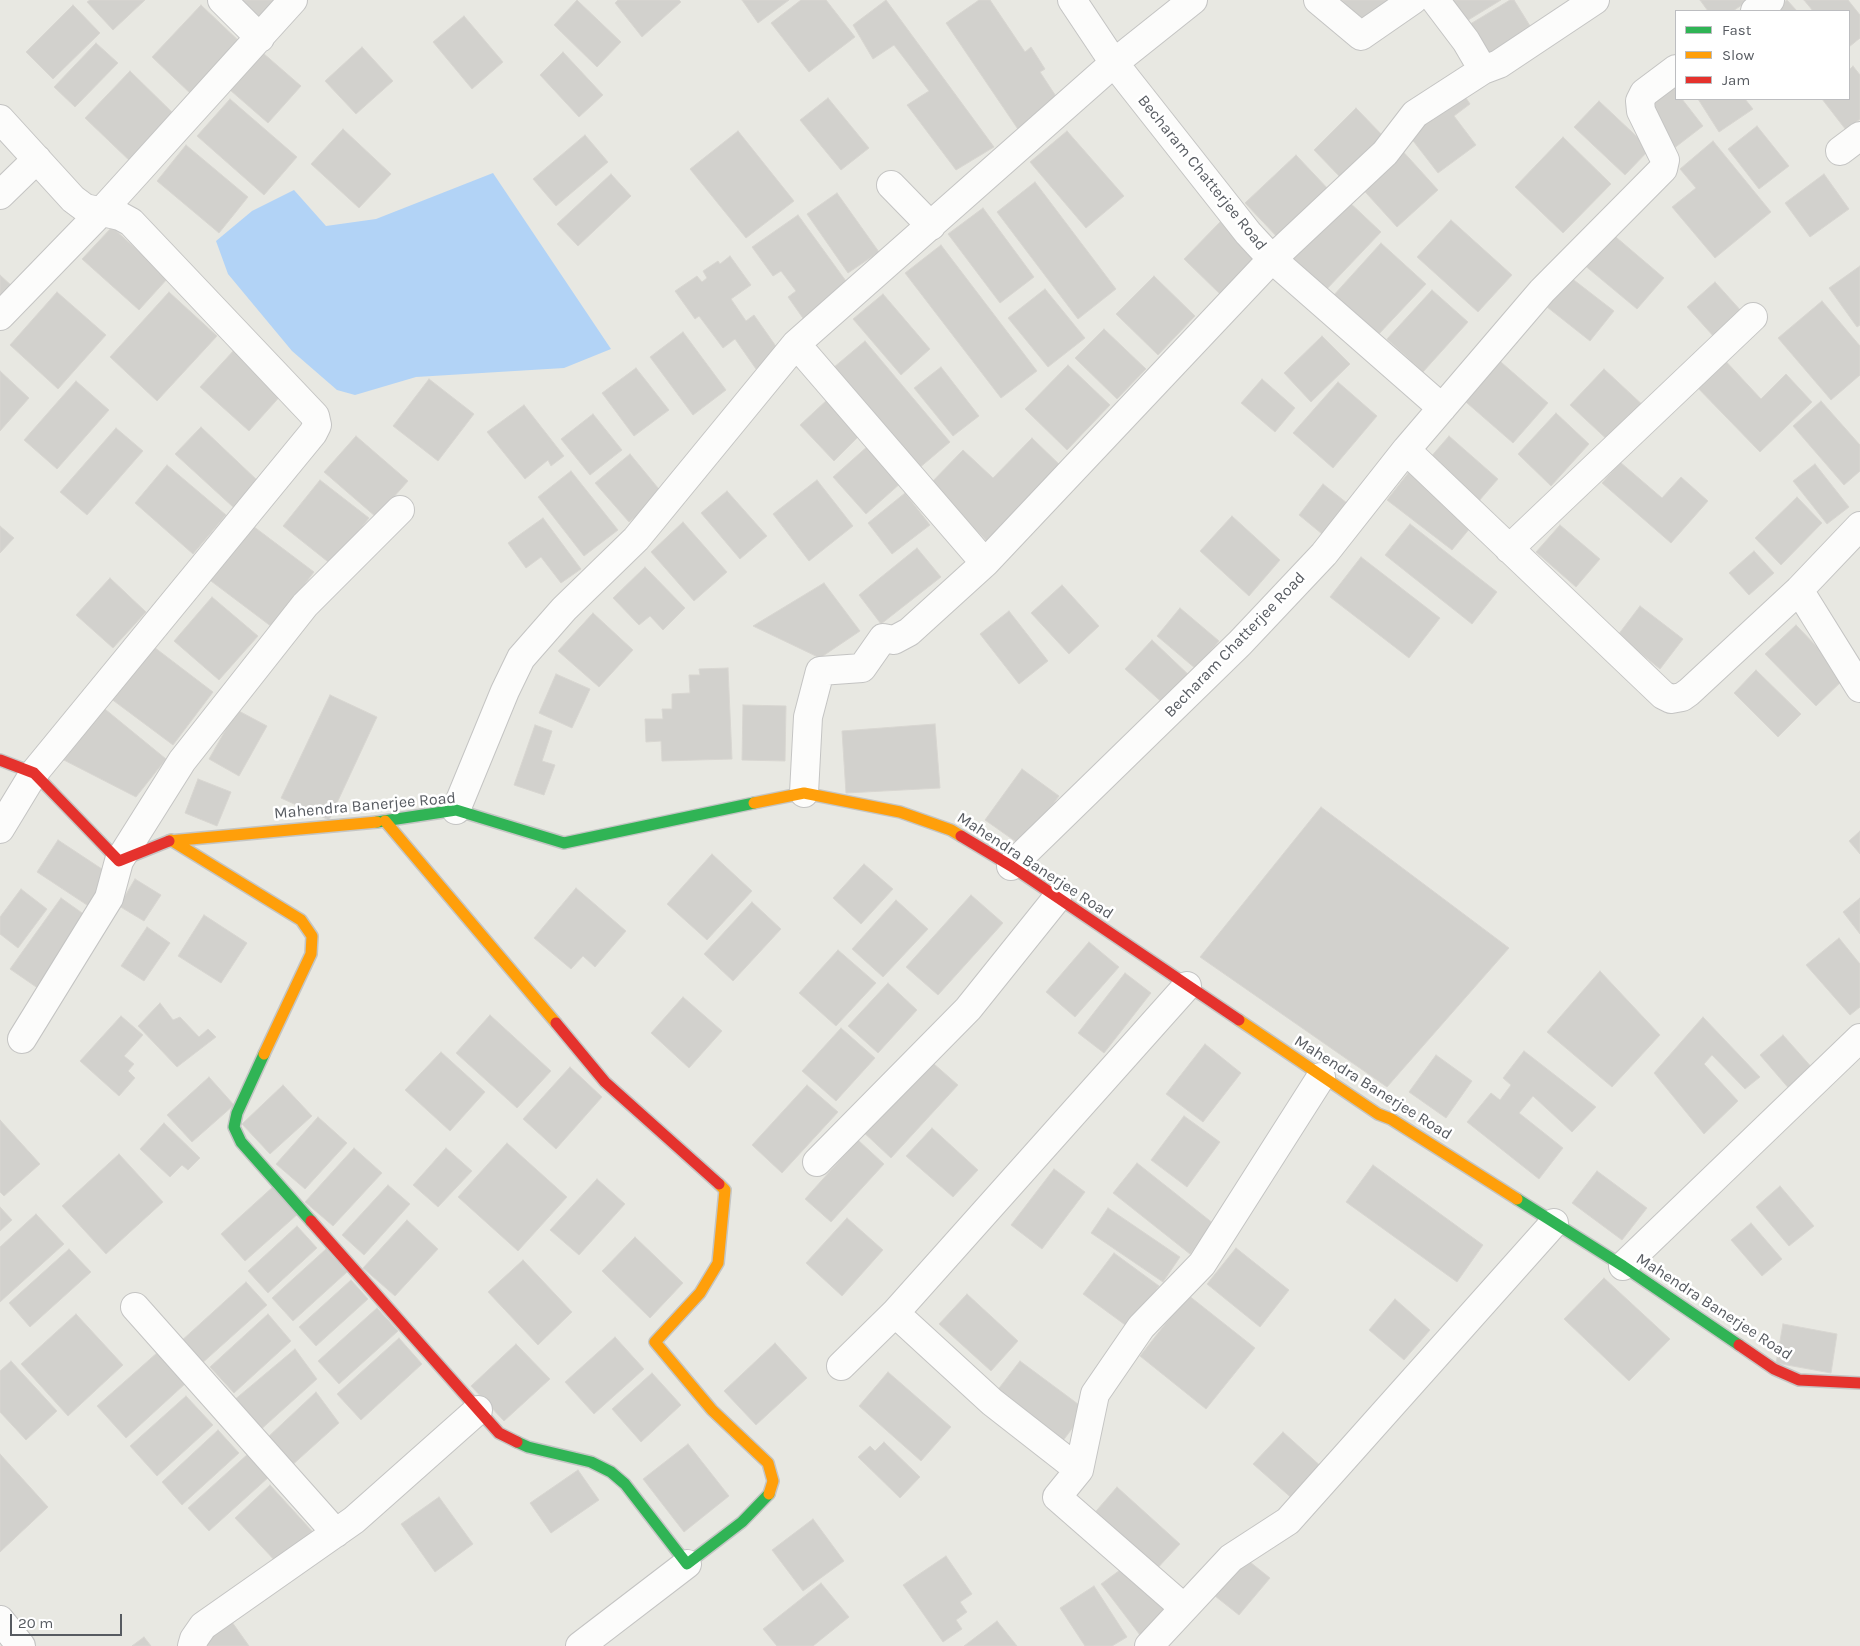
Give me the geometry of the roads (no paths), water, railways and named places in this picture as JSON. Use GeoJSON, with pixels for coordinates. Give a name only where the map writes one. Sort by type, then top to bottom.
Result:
{"type":"FeatureCollection","features":[{"type":"Feature","properties":{"kind":"street"},"geometry":{"type":"LineString","coordinates":[[222,0],[260,38]]}},
{"type":"Feature","properties":{"kind":"street"},"geometry":{"type":"LineString","coordinates":[[0,316],[100,213],[294,0]]}},
{"type":"Feature","properties":{"kind":"street","name":"Becharam Chatterjee Road"},"geometry":{"type":"LineString","coordinates":[[1011,866],[1240,643],[1342,532],[1406,450],[1447,402],[1272,259],[1229,209],[1114,63],[1072,0]]}},
{"type":"Feature","properties":{"kind":"street"},"geometry":{"type":"LineString","coordinates":[[456,810],[504,691],[521,658],[564,609],[636,539],[796,344],[1114,63],[1193,0]]}},
{"type":"Feature","properties":{"kind":"street"},"geometry":{"type":"LineString","coordinates":[[1318,0],[1361,36],[1413,0]]}},
{"type":"Feature","properties":{"kind":"street"},"geometry":{"type":"LineString","coordinates":[[1435,0],[1483,70]]}},
{"type":"Feature","properties":{"kind":"street"},"geometry":{"type":"LineString","coordinates":[[804,793],[808,717],[820,671],[862,668],[882,638],[894,640],[909,632],[985,563],[1272,259],[1385,152],[1415,114],[1483,70],[1498,64],[1595,0]]}},
{"type":"Feature","properties":{"kind":"street"},"geometry":{"type":"LineString","coordinates":[[1756,10],[1770,0]]}},
{"type":"Feature","properties":{"kind":"street"},"geometry":{"type":"LineString","coordinates":[[1447,402],[1542,291],[1663,169],[1665,160],[1641,111],[1640,101],[1644,93],[1675,70]]}},
{"type":"Feature","properties":{"kind":"street"},"geometry":{"type":"LineString","coordinates":[[0,119],[73,199],[85,208],[100,213],[120,216],[131,222],[315,416],[317,425],[313,433],[34,773],[0,828]]}},
{"type":"Feature","properties":{"kind":"street"},"geometry":{"type":"LineString","coordinates":[[0,195],[37,159]]}},
{"type":"Feature","properties":{"kind":"street"},"geometry":{"type":"LineString","coordinates":[[891,185],[931,226]]}},
{"type":"Feature","properties":{"kind":"street"},"geometry":{"type":"LineString","coordinates":[[1509,548],[1753,317]]}},
{"type":"Feature","properties":{"kind":"street"},"geometry":{"type":"LineString","coordinates":[[796,344],[985,563]]}},
{"type":"Feature","properties":{"kind":"street"},"geometry":{"type":"LineString","coordinates":[[1406,450],[1664,695],[1671,699],[1682,697],[1689,692],[1799,590],[1860,526]]}},
{"type":"Feature","properties":{"kind":"street"},"geometry":{"type":"LineString","coordinates":[[22,1039],[109,898],[119,861],[182,761],[228,700],[306,605],[400,510]]}},
{"type":"Feature","properties":{"kind":"street"},"geometry":{"type":"LineString","coordinates":[[1799,590],[1860,688]]}},
{"type":"Feature","properties":{"kind":"street"},"geometry":{"type":"LineString","coordinates":[[0,760],[34,773],[119,861]]}},
{"type":"Feature","properties":{"kind":"street","name":"Mahendra Banerjee Road"},"geometry":{"type":"LineString","coordinates":[[119,861],[171,840],[385,821],[456,810],[564,843],[804,793],[909,815],[951,830],[1011,866],[1321,1077],[1623,1266],[1760,1360],[1799,1380],[1860,1383]]}},
{"type":"Feature","properties":{"kind":"street"},"geometry":{"type":"LineString","coordinates":[[385,821],[605,1082],[725,1190],[718,1264],[700,1293],[655,1342],[712,1410],[768,1463],[773,1481],[769,1495],[742,1522],[580,1646]]}},
{"type":"Feature","properties":{"kind":"street"},"geometry":{"type":"LineString","coordinates":[[171,840],[302,920],[312,936],[311,954],[237,1113],[234,1127],[241,1142],[499,1433],[528,1447],[591,1462],[611,1472],[625,1484],[687,1564]]}},
{"type":"Feature","properties":{"kind":"street"},"geometry":{"type":"LineString","coordinates":[[817,1162],[968,1009],[1057,898]]}},
{"type":"Feature","properties":{"kind":"street"},"geometry":{"type":"LineString","coordinates":[[841,1366],[895,1313],[1186,986]]}},
{"type":"Feature","properties":{"kind":"street"},"geometry":{"type":"LineString","coordinates":[[1623,1266],[1860,1038]]}},
{"type":"Feature","properties":{"kind":"street"},"geometry":{"type":"LineString","coordinates":[[1184,1608],[1057,1498],[1079,1470],[1095,1394],[1141,1327],[1202,1264],[1321,1077]]}},
{"type":"Feature","properties":{"kind":"street"},"geometry":{"type":"LineString","coordinates":[[1149,1646],[1241,1549],[1288,1520],[1554,1223]]}},
{"type":"Feature","properties":{"kind":"street"},"geometry":{"type":"LineString","coordinates":[[135,1307],[336,1533]]}},
{"type":"Feature","properties":{"kind":"street"},"geometry":{"type":"LineString","coordinates":[[895,1313],[992,1402],[1079,1470]]}},
{"type":"Feature","properties":{"kind":"street"},"geometry":{"type":"LineString","coordinates":[[192,1646],[203,1626],[336,1533],[384,1496],[478,1410]]}},
{"type":"Feature","properties":{"kind":"street"},"geometry":{"type":"LineString","coordinates":[[0,1620],[21,1646]]}},
{"type":"Feature","properties":{"kind":"water"},"geometry":{"type":"Polygon","coordinates":[[[493,173],[611,349],[564,368],[416,377],[355,395],[337,390],[292,351],[228,274],[216,241],[252,211],[294,190],[326,226],[376,219],[493,173]]]}}]}
